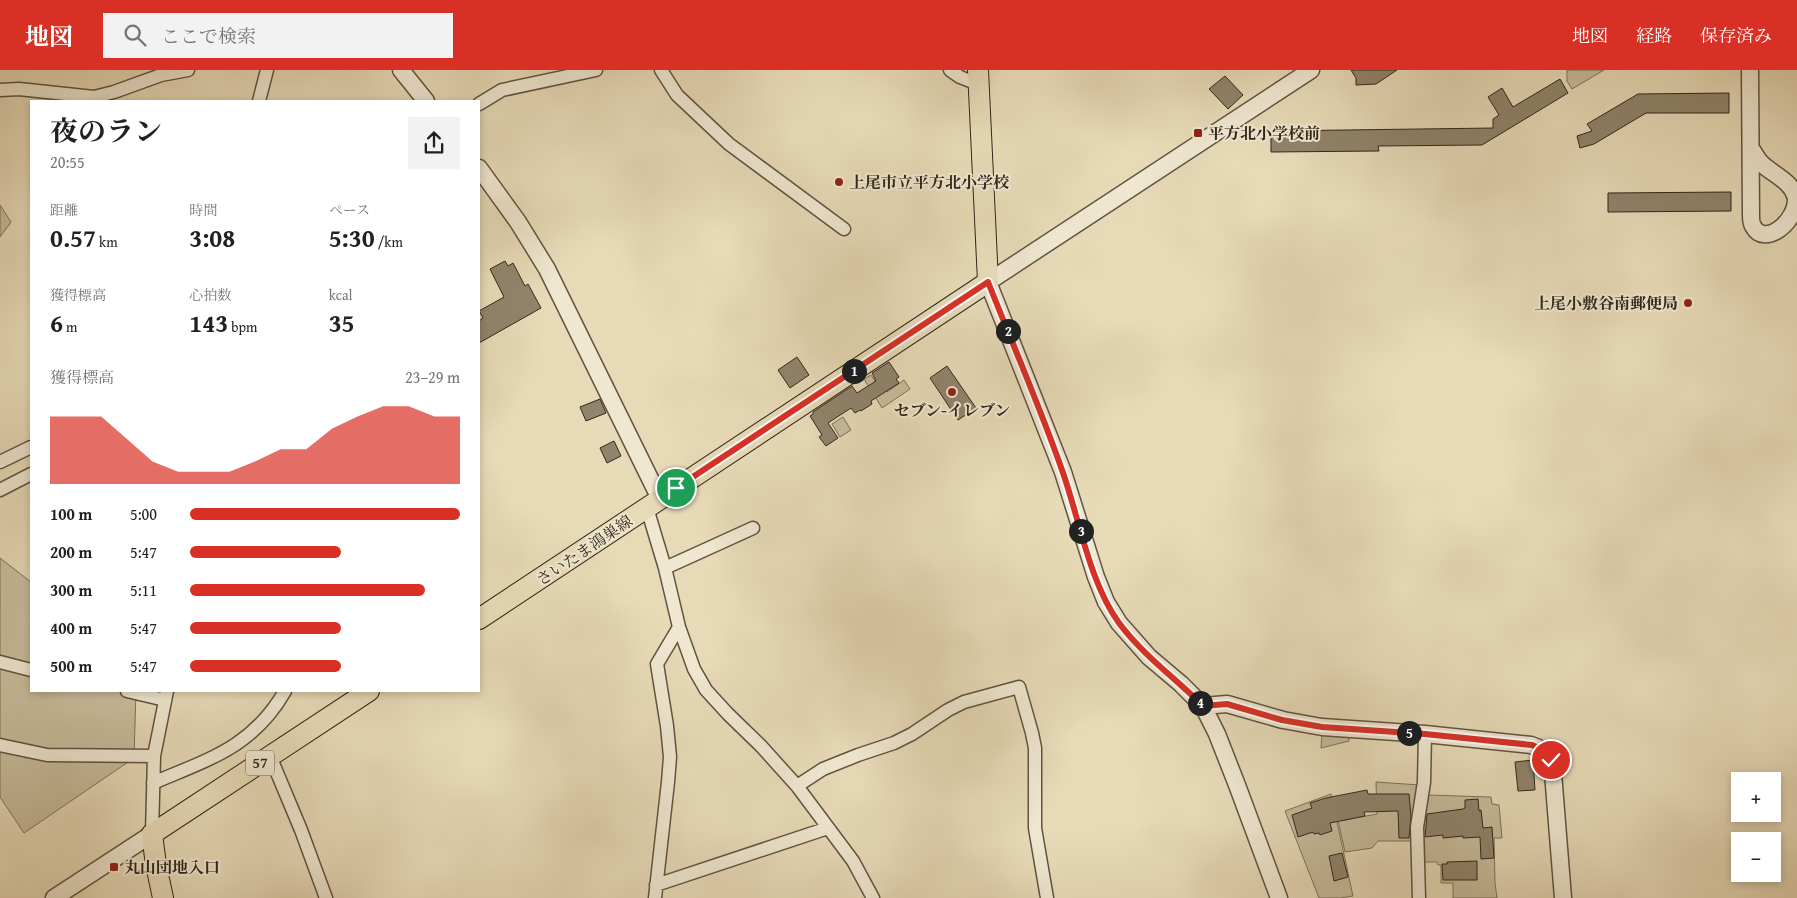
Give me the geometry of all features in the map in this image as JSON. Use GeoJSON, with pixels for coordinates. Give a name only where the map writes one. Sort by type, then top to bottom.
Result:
{"type":"FeatureCollection","features":[{"type":"Feature","properties":{"kind":"main road"},"geometry":{"type":"LineString","coordinates":[[978,77],[988,282]]}},
{"type":"Feature","properties":{"kind":"main road","name":"さいたま鴻巣線"},"geometry":{"type":"LineString","coordinates":[[480,618],[988,282]]}},
{"type":"Feature","properties":{"kind":"main road","name":"57"},"geometry":{"type":"LineString","coordinates":[[152,834],[367,692]]}},
{"type":"Feature","properties":{"kind":"main road"},"geometry":{"type":"LineString","coordinates":[[152,834],[163,898]]}},
{"type":"Feature","properties":{"kind":"street"},"geometry":{"type":"LineString","coordinates":[[0,90],[19,89],[94,97],[114,92],[160,75],[188,70]]}},
{"type":"Feature","properties":{"kind":"street"},"geometry":{"type":"LineString","coordinates":[[259,100],[267,70]]}},
{"type":"Feature","properties":{"kind":"street"},"geometry":{"type":"LineString","coordinates":[[401,70],[425,100]]}},
{"type":"Feature","properties":{"kind":"street"},"geometry":{"type":"LineString","coordinates":[[480,103],[502,90],[596,70]]}},
{"type":"Feature","properties":{"kind":"street"},"geometry":{"type":"LineString","coordinates":[[660,70],[676,95],[729,144],[844,229]]}},
{"type":"Feature","properties":{"kind":"street"},"geometry":{"type":"LineString","coordinates":[[950,70],[960,77],[978,77]]}},
{"type":"Feature","properties":{"kind":"street"},"geometry":{"type":"LineString","coordinates":[[1280,898],[1217,734],[1203,706],[1149,656],[1119,623],[1106,602],[1096,577],[1063,472],[988,282],[1311,70]]}},
{"type":"Feature","properties":{"kind":"street"},"geometry":{"type":"LineString","coordinates":[[1750,70],[1752,226],[1763,234],[1770,234],[1779,231],[1794,219],[1797,212],[1797,198],[1790,184],[1760,162],[1752,150]]}},
{"type":"Feature","properties":{"kind":"street"},"geometry":{"type":"LineString","coordinates":[[480,169],[518,222],[547,269],[654,503],[665,568],[679,627],[694,669],[706,690],[755,739],[797,786],[853,861],[873,898]]}},
{"type":"Feature","properties":{"kind":"street"},"geometry":{"type":"LineString","coordinates":[[0,462],[30,447]]}},
{"type":"Feature","properties":{"kind":"street"},"geometry":{"type":"LineString","coordinates":[[0,490],[30,475]]}},
{"type":"Feature","properties":{"kind":"street"},"geometry":{"type":"LineString","coordinates":[[665,568],[754,528]]}},
{"type":"Feature","properties":{"kind":"street"},"geometry":{"type":"LineString","coordinates":[[679,627],[657,664],[670,757],[656,892],[828,828]]}},
{"type":"Feature","properties":{"kind":"street"},"geometry":{"type":"LineString","coordinates":[[0,662],[30,670]]}},
{"type":"Feature","properties":{"kind":"street"},"geometry":{"type":"LineString","coordinates":[[797,786],[823,769],[903,739],[964,702],[1019,687],[1034,748],[1035,828],[1047,898]]}},
{"type":"Feature","properties":{"kind":"street"},"geometry":{"type":"LineString","coordinates":[[54,898],[152,834],[154,756],[166,696],[135,692]]}},
{"type":"Feature","properties":{"kind":"street"},"geometry":{"type":"LineString","coordinates":[[153,783],[240,743],[270,715],[284,692]]}},
{"type":"Feature","properties":{"kind":"street"},"geometry":{"type":"LineString","coordinates":[[1203,706],[1227,704],[1282,720],[1315,726],[1425,734],[1532,745],[1545,751],[1551,760],[1553,773],[1562,898]]}},
{"type":"Feature","properties":{"kind":"street"},"geometry":{"type":"LineString","coordinates":[[1418,898],[1417,827],[1424,782],[1425,734]]}},
{"type":"Feature","properties":{"kind":"street"},"geometry":{"type":"LineString","coordinates":[[0,745],[47,756],[154,756]]}},
{"type":"Feature","properties":{"kind":"street"},"geometry":{"type":"LineString","coordinates":[[270,756],[301,830],[326,898]]}},
{"type":"Feature","properties":{"kind":"shaded area"},"geometry":{"type":"Polygon","coordinates":[[[1567,70],[1604,70],[1572,89],[1567,81],[1567,70]]]}},
{"type":"Feature","properties":{"kind":"shaded area"},"geometry":{"type":"Polygon","coordinates":[[[0,205],[11,222],[0,237],[0,205]]]}},
{"type":"Feature","properties":{"kind":"shaded area"},"geometry":{"type":"Polygon","coordinates":[[[871,375],[882,392],[885,390],[887,392],[904,380],[910,389],[882,408],[864,379],[871,375]]]}},
{"type":"Feature","properties":{"kind":"shaded area"},"geometry":{"type":"Polygon","coordinates":[[[843,417],[851,430],[840,437],[832,424],[843,417]]]}},
{"type":"Feature","properties":{"kind":"shaded area"},"geometry":{"type":"Polygon","coordinates":[[[0,558],[30,581],[30,692],[136,692],[134,758],[24,833],[0,797],[0,558]]]}},
{"type":"Feature","properties":{"kind":"shaded area"},"geometry":{"type":"Polygon","coordinates":[[[1322,735],[1349,736],[1349,741],[1321,748],[1322,735]]]}},
{"type":"Feature","properties":{"kind":"shaded area"},"geometry":{"type":"Polygon","coordinates":[[[1376,782],[1420,785],[1412,841],[1378,841],[1372,848],[1345,852],[1338,820],[1377,814],[1376,782]]]}},
{"type":"Feature","properties":{"kind":"shaded area"},"geometry":{"type":"Polygon","coordinates":[[[1331,794],[1353,896],[1319,898],[1285,811],[1331,794]]]}},
{"type":"Feature","properties":{"kind":"shaded area"},"geometry":{"type":"Polygon","coordinates":[[[1427,795],[1491,797],[1492,804],[1499,805],[1502,838],[1494,838],[1497,898],[1453,898],[1453,883],[1441,883],[1441,865],[1438,865],[1437,862],[1424,862],[1422,831],[1427,795]]]}},
{"type":"Feature","properties":{"kind":"building"},"geometry":{"type":"Polygon","coordinates":[[[1351,70],[1397,70],[1376,84],[1356,85],[1356,78],[1351,70]]]}},
{"type":"Feature","properties":{"kind":"building"},"geometry":{"type":"Polygon","coordinates":[[[1225,76],[1243,95],[1228,109],[1209,89],[1225,76]]]}},
{"type":"Feature","properties":{"kind":"building"},"geometry":{"type":"Polygon","coordinates":[[[1560,79],[1568,93],[1482,145],[1378,146],[1379,151],[1271,152],[1271,131],[1493,128],[1493,119],[1499,115],[1488,97],[1502,88],[1513,107],[1560,79]]]}},
{"type":"Feature","properties":{"kind":"building"},"geometry":{"type":"Polygon","coordinates":[[[1729,93],[1729,113],[1646,113],[1594,144],[1580,148],[1577,136],[1592,131],[1587,124],[1638,94],[1729,93]]]}},
{"type":"Feature","properties":{"kind":"building"},"geometry":{"type":"Polygon","coordinates":[[[1731,192],[1731,211],[1608,212],[1608,193],[1731,192]]]}},
{"type":"Feature","properties":{"kind":"building"},"geometry":{"type":"Polygon","coordinates":[[[505,261],[508,266],[513,263],[525,286],[528,284],[541,308],[480,342],[480,320],[483,318],[480,310],[504,297],[490,269],[505,261]]]}},
{"type":"Feature","properties":{"kind":"building"},"geometry":{"type":"Polygon","coordinates":[[[797,357],[809,375],[790,388],[778,370],[797,357]]]}},
{"type":"Feature","properties":{"kind":"building"},"geometry":{"type":"Polygon","coordinates":[[[889,362],[899,377],[896,379],[899,383],[871,401],[872,404],[861,411],[855,413],[851,408],[828,423],[838,438],[826,446],[819,437],[822,435],[810,416],[813,412],[852,386],[857,393],[876,381],[872,373],[889,362]]]}},
{"type":"Feature","properties":{"kind":"building"},"geometry":{"type":"Polygon","coordinates":[[[947,366],[976,408],[958,420],[930,378],[947,366]]]}},
{"type":"Feature","properties":{"kind":"building"},"geometry":{"type":"Polygon","coordinates":[[[600,399],[606,413],[586,421],[580,407],[600,399]]]}},
{"type":"Feature","properties":{"kind":"building"},"geometry":{"type":"Polygon","coordinates":[[[614,441],[621,456],[607,463],[600,448],[614,441]]]}},
{"type":"Feature","properties":{"kind":"building"},"geometry":{"type":"Polygon","coordinates":[[[1533,760],[1535,790],[1518,791],[1515,762],[1533,760]]]}},
{"type":"Feature","properties":{"kind":"building"},"geometry":{"type":"Polygon","coordinates":[[[1367,790],[1368,794],[1409,794],[1411,816],[1409,838],[1399,838],[1398,811],[1364,812],[1365,816],[1330,823],[1332,831],[1320,835],[1313,832],[1298,837],[1292,815],[1312,808],[1310,803],[1367,790]]]}},
{"type":"Feature","properties":{"kind":"building"},"geometry":{"type":"Polygon","coordinates":[[[1478,799],[1483,828],[1492,827],[1494,858],[1481,859],[1480,837],[1443,838],[1443,835],[1425,837],[1427,814],[1463,809],[1465,808],[1465,800],[1478,799]]]}},
{"type":"Feature","properties":{"kind":"building"},"geometry":{"type":"Polygon","coordinates":[[[1342,853],[1348,877],[1334,881],[1329,856],[1342,853]]]}},
{"type":"Feature","properties":{"kind":"building"},"geometry":{"type":"Polygon","coordinates":[[[1477,861],[1477,880],[1443,880],[1442,864],[1447,864],[1447,862],[1477,861]]]}},
{"type":"Feature","properties":{"kind":"place","name":"平方北小学校前"},"geometry":{"type":"Point","coordinates":[1198,133]}},
{"type":"Feature","properties":{"kind":"place","name":"上尾市立平方北小学校"},"geometry":{"type":"Point","coordinates":[839,182]}},
{"type":"Feature","properties":{"kind":"place","name":"上尾小敷谷南郵便局"},"geometry":{"type":"Point","coordinates":[1688,303]}},
{"type":"Feature","properties":{"kind":"place","name":"セブン-イレブン"},"geometry":{"type":"Point","coordinates":[952,392]}},
{"type":"Feature","properties":{"kind":"place","name":"丸山団地入口"},"geometry":{"type":"Point","coordinates":[114,867]}},
{"type":"Feature","properties":{"kind":"route"},"geometry":{"type":"LineString","coordinates":[[676,488],[988,282],[1063,472],[1096,577],[1106,602],[1119,623],[1149,656],[1203,706],[1227,704],[1282,720],[1322,727],[1425,734],[1532,745],[1545,751],[1551,760]]}}]}
